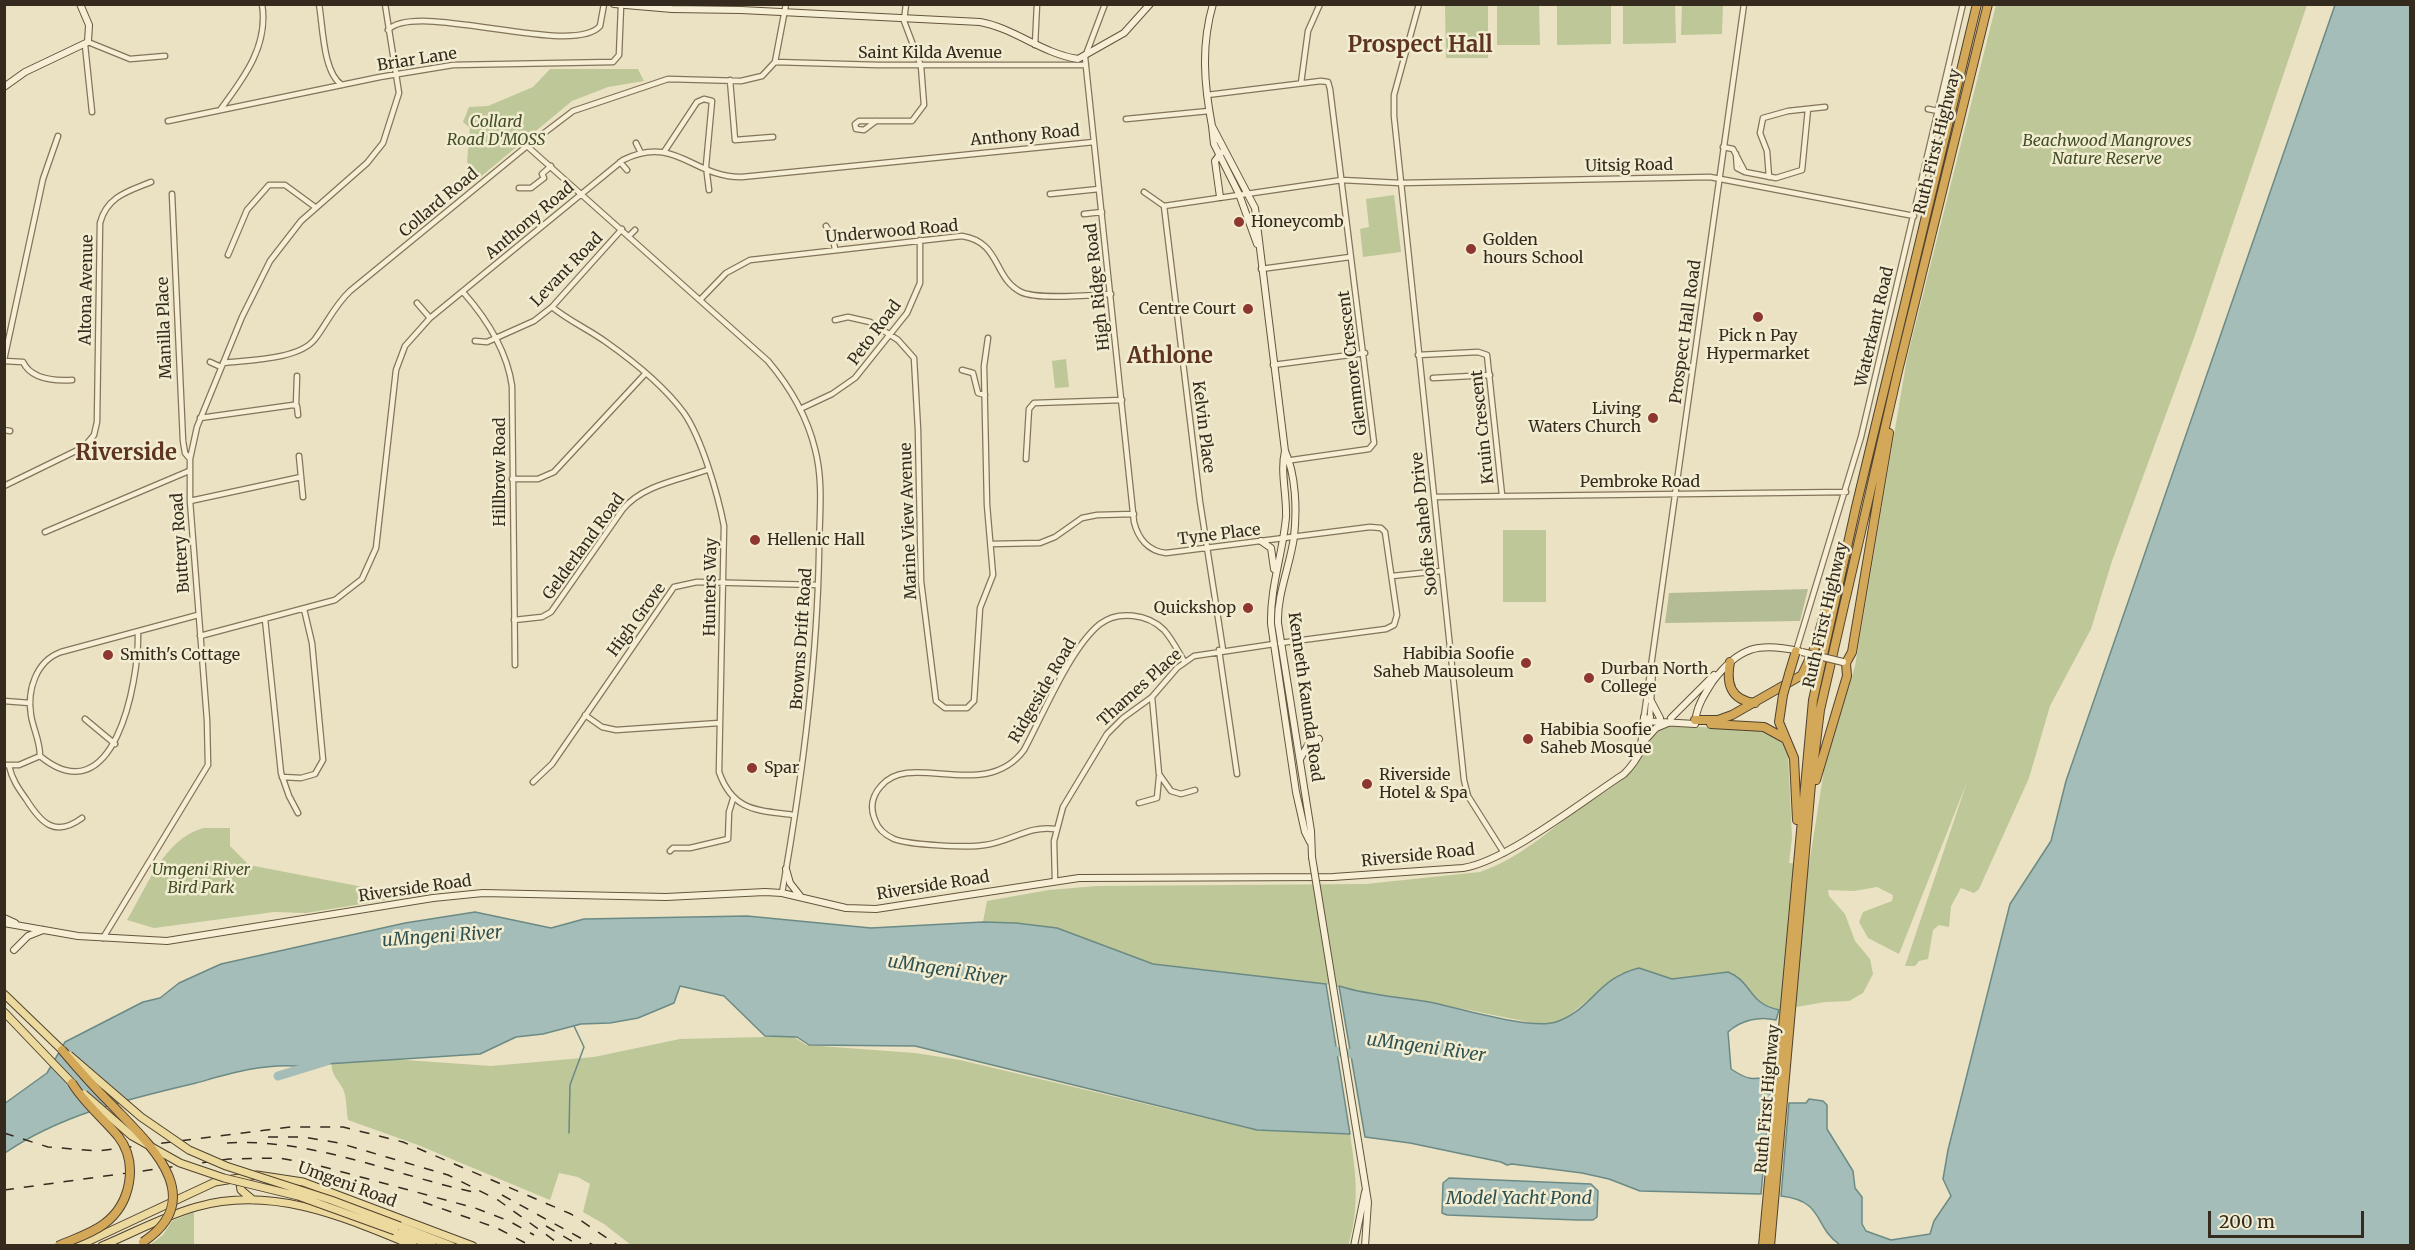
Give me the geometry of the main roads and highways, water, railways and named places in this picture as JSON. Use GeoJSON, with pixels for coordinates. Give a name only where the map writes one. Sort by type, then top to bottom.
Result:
{"type":"FeatureCollection","features":[{"type":"Feature","properties":{"kind":"highway","name":"Ruth First Highway"},"geometry":{"type":"LineString","coordinates":[[1762,1245],[1771,1212],[1813,700],[1856,507],[1977,4]]}},
{"type":"Feature","properties":{"kind":"highway","name":"Ruth First Highway"},"geometry":{"type":"LineString","coordinates":[[1802,845],[1820,710],[1898,371],[1988,4]]}},
{"type":"Feature","properties":{"kind":"highway"},"geometry":{"type":"LineString","coordinates":[[1802,845],[1819,766],[1847,676],[1845,662],[1852,652],[1870,556],[1898,371]]}},
{"type":"Feature","properties":{"kind":"highway"},"geometry":{"type":"LineString","coordinates":[[1695,722],[1724,718],[1796,680],[1806,669],[1856,507]]}},
{"type":"Feature","properties":{"kind":"highway"},"geometry":{"type":"LineString","coordinates":[[1799,651],[1789,674],[1779,716],[1794,758],[1802,845]]}},
{"type":"Feature","properties":{"kind":"highway"},"geometry":{"type":"LineString","coordinates":[[1727,665],[1730,689],[1740,699],[1755,703]]}},
{"type":"Feature","properties":{"kind":"highway"},"geometry":{"type":"LineString","coordinates":[[1695,722],[1764,727],[1785,738]]}},
{"type":"Feature","properties":{"kind":"highway"},"geometry":{"type":"LineString","coordinates":[[62,1050],[151,1146],[169,1174],[172,1195],[166,1219],[154,1233],[136,1245]]}},
{"type":"Feature","properties":{"kind":"highway"},"geometry":{"type":"LineString","coordinates":[[58,1245],[95,1229],[113,1216],[126,1196],[130,1178],[128,1160],[121,1141],[72,1083]]}},
{"type":"Feature","properties":{"kind":"highway"},"geometry":{"type":"LineString","coordinates":[[1771,1212],[1772,1245]]}},
{"type":"Feature","properties":{"kind":"main road"},"geometry":{"type":"LineString","coordinates":[[4,87],[39,64],[87,44],[89,25],[80,4]]}},
{"type":"Feature","properties":{"kind":"main road"},"geometry":{"type":"LineString","coordinates":[[618,5],[672,9],[741,7],[785,12],[988,24],[1035,45],[1074,58],[1085,57],[1124,33],[1150,4]]}},
{"type":"Feature","properties":{"kind":"main road","name":"Kenneth Kaunda Road"},"geometry":{"type":"LineString","coordinates":[[1213,4],[1204,45],[1211,135],[1239,194],[1258,246]]}},
{"type":"Feature","properties":{"kind":"main road"},"geometry":{"type":"LineString","coordinates":[[1220,197],[1215,163],[1221,153]]}},
{"type":"Feature","properties":{"kind":"main road","name":"Kenneth Kaunda Road"},"geometry":{"type":"LineString","coordinates":[[1221,153],[1249,193],[1257,216],[1258,246],[1285,451],[1283,462],[1295,499],[1294,537],[1277,612],[1278,644],[1296,792],[1305,832],[1310,842]]}},
{"type":"Feature","properties":{"kind":"main road","name":"Kenneth Kaunda Road"},"geometry":{"type":"LineString","coordinates":[[1285,451],[1291,460],[1284,539],[1275,576],[1271,611],[1311,831],[1312,857],[1368,1202],[1365,1245]]}},
{"type":"Feature","properties":{"kind":"main road"},"geometry":{"type":"LineString","coordinates":[[1286,500],[1295,499]]}},
{"type":"Feature","properties":{"kind":"main road"},"geometry":{"type":"LineString","coordinates":[[1261,541],[1273,550],[1275,576]]}},
{"type":"Feature","properties":{"kind":"main road"},"geometry":{"type":"LineString","coordinates":[[1647,738],[1656,728],[1671,720],[1716,672],[1744,652],[1760,647],[1799,651],[1845,662]]}},
{"type":"Feature","properties":{"kind":"main road"},"geometry":{"type":"LineString","coordinates":[[1647,719],[1695,722],[1704,694],[1727,665]]}},
{"type":"Feature","properties":{"kind":"main road"},"geometry":{"type":"LineString","coordinates":[[1651,701],[1660,718]]}},
{"type":"Feature","properties":{"kind":"main road"},"geometry":{"type":"LineString","coordinates":[[1647,719],[1671,720]]}},
{"type":"Feature","properties":{"kind":"main road","name":"Riverside Road"},"geometry":{"type":"LineString","coordinates":[[4,923],[103,938],[167,941],[459,895],[666,897],[782,893],[846,908],[876,909],[1055,880],[1108,876],[1334,877],[1473,866],[1504,852],[1624,774],[1635,762],[1647,738],[1647,719]]}},
{"type":"Feature","properties":{"kind":"main road","name":"Riverside Road"},"geometry":{"type":"LineString","coordinates":[[1641,750],[1647,719]]}},
{"type":"Feature","properties":{"kind":"main road"},"geometry":{"type":"LineString","coordinates":[[1299,760],[1308,745],[1319,739]]}},
{"type":"Feature","properties":{"kind":"main road"},"geometry":{"type":"LineString","coordinates":[[786,869],[790,883],[801,897]]}},
{"type":"Feature","properties":{"kind":"main road","name":"Riverside Road"},"geometry":{"type":"LineString","coordinates":[[4,918],[16,924]]}},
{"type":"Feature","properties":{"kind":"main road"},"geometry":{"type":"LineString","coordinates":[[14,950],[28,936],[43,929]]}},
{"type":"Feature","properties":{"kind":"main road"},"geometry":{"type":"LineString","coordinates":[[4,994],[62,1050],[141,1117],[189,1150],[226,1166],[331,1200],[433,1245]]}},
{"type":"Feature","properties":{"kind":"main road"},"geometry":{"type":"LineString","coordinates":[[4,1012],[72,1083],[132,1136],[180,1163],[224,1178],[331,1206],[452,1245]]}},
{"type":"Feature","properties":{"kind":"main road"},"geometry":{"type":"LineString","coordinates":[[238,1176],[241,1190],[253,1200]]}},
{"type":"Feature","properties":{"kind":"main road","name":"Umgeni Road"},"geometry":{"type":"LineString","coordinates":[[78,1245],[203,1187],[238,1176],[279,1176],[303,1182],[473,1245]]}},
{"type":"Feature","properties":{"kind":"main road","name":"Kenneth Kaunda Road"},"geometry":{"type":"LineString","coordinates":[[1354,1245],[1365,1192]]}},
{"type":"Feature","properties":{"kind":"main road","name":"Umgeni Road"},"geometry":{"type":"LineString","coordinates":[[102,1245],[198,1206],[253,1200],[279,1201],[309,1207],[414,1245]]}},
{"type":"Feature","properties":{"kind":"water"},"geometry":{"type":"Polygon","coordinates":[[[2335,5],[2410,5],[2410,1245],[1840,1245],[1805,1203],[1781,1196],[1789,1103],[1806,1103],[1809,1099],[1823,1101],[1827,1105],[1827,1129],[1853,1171],[1855,1188],[1862,1197],[1862,1224],[1866,1231],[1891,1240],[1930,1234],[1934,1221],[1951,1196],[1943,1179],[1948,1150],[2010,904],[2051,841],[2066,781],[2335,5]]]}},
{"type":"Feature","properties":{"kind":"water"},"geometry":{"type":"Polygon","coordinates":[[[475,912],[551,928],[584,919],[747,916],[871,928],[983,922],[1016,923],[1057,928],[1153,964],[1326,984],[1350,1134],[1257,1130],[915,1046],[809,1045],[797,1037],[765,1036],[724,996],[680,986],[674,1003],[638,1018],[610,1023],[581,1024],[543,1034],[516,1037],[480,1054],[269,1067],[233,1073],[97,1109],[49,1128],[5,1153],[4,1104],[47,1073],[65,1042],[143,1002],[160,998],[179,983],[221,964],[405,923],[475,912]]]}},
{"type":"Feature","properties":{"kind":"water"},"geometry":{"type":"Polygon","coordinates":[[[1639,968],[1672,979],[1728,972],[1742,981],[1761,1003],[1779,1010],[1776,1020],[1763,1018],[1750,1020],[1728,1032],[1731,1069],[1750,1078],[1772,1074],[1761,1194],[1640,1191],[1609,1179],[1582,1173],[1507,1165],[1410,1143],[1365,1137],[1339,986],[1434,1003],[1514,1021],[1545,1024],[1568,1017],[1613,979],[1639,968]]]}},
{"type":"Feature","properties":{"kind":"water","name":"Model Yacht Pond"},"geometry":{"type":"Polygon","coordinates":[[[1449,1178],[1591,1184],[1598,1191],[1597,1217],[1593,1220],[1577,1220],[1447,1215],[1442,1213],[1443,1183],[1449,1178]]]}},
{"type":"Feature","properties":{"kind":"waterway"},"geometry":{"type":"LineString","coordinates":[[569,1133],[570,1085],[584,1047],[574,1026]]}},
{"type":"Feature","properties":{"kind":"waterway","name":"uMngeni River"},"geometry":{"type":"LineString","coordinates":[[1326,1050],[1362,1055]]}},
{"type":"Feature","properties":{"kind":"waterway"},"geometry":{"type":"LineString","coordinates":[[278,1076],[327,1061]]}},
{"type":"Feature","properties":{"kind":"railway"},"geometry":{"type":"LineString","coordinates":[[4,1133],[48,1147],[98,1151],[291,1127],[343,1127],[403,1142],[571,1214],[619,1246]]}},
{"type":"Feature","properties":{"kind":"railway"},"geometry":{"type":"LineString","coordinates":[[268,1137],[303,1137],[339,1143],[448,1175],[498,1200],[562,1246]]}},
{"type":"Feature","properties":{"kind":"railway"},"geometry":{"type":"LineString","coordinates":[[227,1143],[259,1143],[321,1152],[473,1192]]}},
{"type":"Feature","properties":{"kind":"railway"},"geometry":{"type":"LineString","coordinates":[[4,1190],[229,1159],[279,1158],[313,1164],[475,1208],[509,1221],[534,1235]]}},
{"type":"Feature","properties":{"kind":"railway"},"geometry":{"type":"LineString","coordinates":[[502,1195],[595,1246]]}},
{"type":"Feature","properties":{"kind":"railway"},"geometry":{"type":"LineString","coordinates":[[423,1202],[497,1228],[531,1246]]}},
{"type":"Feature","properties":{"kind":"railway"},"geometry":{"type":"LineString","coordinates":[[546,1226],[580,1246]]}},
{"type":"Feature","properties":{"kind":"place","name":"Honeycomb"},"geometry":{"type":"Point","coordinates":[1239,222]}},
{"type":"Feature","properties":{"kind":"place","name":"Golden hours School"},"geometry":{"type":"Point","coordinates":[1471,249]}},
{"type":"Feature","properties":{"kind":"place","name":"Centre Court"},"geometry":{"type":"Point","coordinates":[1248,309]}},
{"type":"Feature","properties":{"kind":"place","name":"Pick n Pay Hypermarket"},"geometry":{"type":"Point","coordinates":[1758,317]}},
{"type":"Feature","properties":{"kind":"place","name":"Living Waters Church"},"geometry":{"type":"Point","coordinates":[1653,418]}},
{"type":"Feature","properties":{"kind":"place","name":"Hellenic Hall"},"geometry":{"type":"Point","coordinates":[755,540]}},
{"type":"Feature","properties":{"kind":"place","name":"Quickshop"},"geometry":{"type":"Point","coordinates":[1248,608]}},
{"type":"Feature","properties":{"kind":"place","name":"Smith's Cottage"},"geometry":{"type":"Point","coordinates":[108,655]}},
{"type":"Feature","properties":{"kind":"place","name":"Habibia Soofie Saheb Mausoleum"},"geometry":{"type":"Point","coordinates":[1526,663]}},
{"type":"Feature","properties":{"kind":"place","name":"Durban North College"},"geometry":{"type":"Point","coordinates":[1589,678]}},
{"type":"Feature","properties":{"kind":"place","name":"Habibia Soofie Saheb Mosque"},"geometry":{"type":"Point","coordinates":[1528,739]}},
{"type":"Feature","properties":{"kind":"place","name":"Spar"},"geometry":{"type":"Point","coordinates":[752,768]}},
{"type":"Feature","properties":{"kind":"place","name":"Riverside Hotel & Spa"},"geometry":{"type":"Point","coordinates":[1367,784]}},
{"type":"Feature","properties":{"kind":"district","name":"Prospect Hall"},"geometry":{"type":"Point","coordinates":[1420,46]}},
{"type":"Feature","properties":{"kind":"district","name":"Athlone"},"geometry":{"type":"Point","coordinates":[1170,357]}},
{"type":"Feature","properties":{"kind":"district","name":"Riverside"},"geometry":{"type":"Point","coordinates":[126,454]}},
{"type":"Feature","properties":{"kind":"park label","name":"Collard Road D'MOSS"},"geometry":{"type":"Point","coordinates":[496,131]}},
{"type":"Feature","properties":{"kind":"park label","name":"Beachwood Mangroves Nature Reserve"},"geometry":{"type":"Point","coordinates":[2107,150]}},
{"type":"Feature","properties":{"kind":"park label","name":"Umgeni River Bird Park"},"geometry":{"type":"Point","coordinates":[201,879]}}]}
